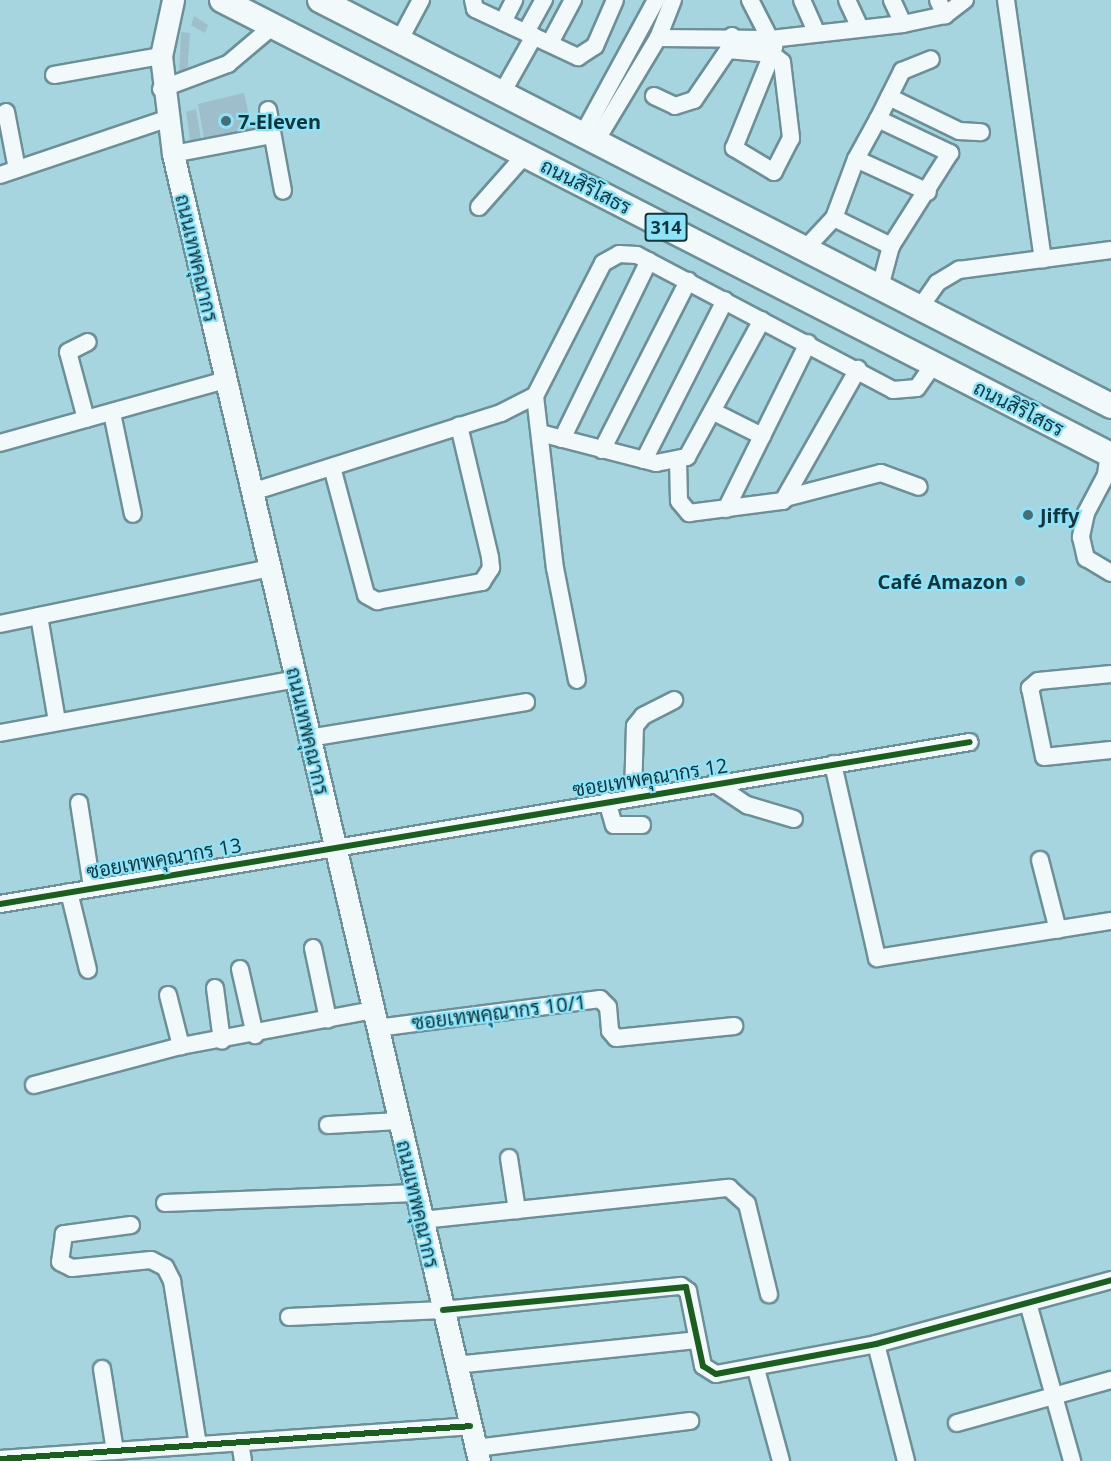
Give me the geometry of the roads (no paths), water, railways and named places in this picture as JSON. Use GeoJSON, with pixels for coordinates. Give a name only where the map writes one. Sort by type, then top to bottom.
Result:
{"type":"FeatureCollection","features":[{"type":"Feature","properties":{"kind":"highway","name":"ถนนสิริโสธร"},"geometry":{"type":"LineString","coordinates":[[222,0],[1110,454]]}},
{"type":"Feature","properties":{"kind":"highway","name":"314"},"geometry":{"type":"LineString","coordinates":[[320,0],[1111,406]]}},
{"type":"Feature","properties":{"kind":"main road","name":"ถนนเทพคุณากร"},"geometry":{"type":"LineString","coordinates":[[173,0],[161,56],[161,89],[173,154],[477,1455]]}},
{"type":"Feature","properties":{"kind":"street"},"geometry":{"type":"LineString","coordinates":[[399,41],[421,0]]}},
{"type":"Feature","properties":{"kind":"street"},"geometry":{"type":"LineString","coordinates":[[473,0],[475,9],[578,57],[588,55],[615,0]]}},
{"type":"Feature","properties":{"kind":"street"},"geometry":{"type":"LineString","coordinates":[[503,21],[514,0]]}},
{"type":"Feature","properties":{"kind":"street"},"geometry":{"type":"LineString","coordinates":[[502,93],[544,0]]}},
{"type":"Feature","properties":{"kind":"street"},"geometry":{"type":"LineString","coordinates":[[550,43],[573,0]]}},
{"type":"Feature","properties":{"kind":"street"},"geometry":{"type":"LineString","coordinates":[[750,0],[773,50],[791,138],[774,172],[734,148],[773,50]]}},
{"type":"Feature","properties":{"kind":"street"},"geometry":{"type":"LineString","coordinates":[[802,0],[817,33]]}},
{"type":"Feature","properties":{"kind":"street"},"geometry":{"type":"LineString","coordinates":[[847,0],[860,28]]}},
{"type":"Feature","properties":{"kind":"street"},"geometry":{"type":"LineString","coordinates":[[892,0],[903,24]]}},
{"type":"Feature","properties":{"kind":"street"},"geometry":{"type":"LineString","coordinates":[[658,38],[730,43],[773,50],[817,33],[903,24],[965,0]]}},
{"type":"Feature","properties":{"kind":"street"},"geometry":{"type":"LineString","coordinates":[[1009,0],[1043,259]]}},
{"type":"Feature","properties":{"kind":"street"},"geometry":{"type":"LineString","coordinates":[[590,137],[658,38],[664,2]]}},
{"type":"Feature","properties":{"kind":"street"},"geometry":{"type":"LineString","coordinates":[[590,137],[664,2]]}},
{"type":"Feature","properties":{"kind":"street"},"geometry":{"type":"LineString","coordinates":[[161,89],[228,64],[273,26]]}},
{"type":"Feature","properties":{"kind":"street"},"geometry":{"type":"LineString","coordinates":[[654,96],[675,106],[694,100],[730,43]]}},
{"type":"Feature","properties":{"kind":"street"},"geometry":{"type":"LineString","coordinates":[[54,75],[161,56]]}},
{"type":"Feature","properties":{"kind":"street"},"geometry":{"type":"LineString","coordinates":[[805,249],[834,218],[856,159],[902,71],[932,59]]}},
{"type":"Feature","properties":{"kind":"street"},"geometry":{"type":"LineString","coordinates":[[889,97],[959,131],[981,132]]}},
{"type":"Feature","properties":{"kind":"street"},"geometry":{"type":"LineString","coordinates":[[267,111],[283,191]]}},
{"type":"Feature","properties":{"kind":"street"},"geometry":{"type":"LineString","coordinates":[[6,112],[17,169]]}},
{"type":"Feature","properties":{"kind":"street"},"geometry":{"type":"LineString","coordinates":[[0,175],[166,119]]}},
{"type":"Feature","properties":{"kind":"street"},"geometry":{"type":"LineString","coordinates":[[878,119],[950,153]]}},
{"type":"Feature","properties":{"kind":"street"},"geometry":{"type":"LineString","coordinates":[[880,287],[891,246],[927,192],[950,153],[959,131]]}},
{"type":"Feature","properties":{"kind":"street"},"geometry":{"type":"LineString","coordinates":[[173,154],[272,135]]}},
{"type":"Feature","properties":{"kind":"street"},"geometry":{"type":"LineString","coordinates":[[479,207],[525,155]]}},
{"type":"Feature","properties":{"kind":"street"},"geometry":{"type":"LineString","coordinates":[[856,159],[927,192]]}},
{"type":"Feature","properties":{"kind":"street"},"geometry":{"type":"LineString","coordinates":[[834,218],[891,246]]}},
{"type":"Feature","properties":{"kind":"street"},"geometry":{"type":"LineString","coordinates":[[919,309],[946,274],[1111,250]]}},
{"type":"Feature","properties":{"kind":"street"},"geometry":{"type":"LineString","coordinates":[[577,680],[555,568],[536,396],[603,263],[619,254],[649,261],[906,392],[917,388],[934,364]]}},
{"type":"Feature","properties":{"kind":"street"},"geometry":{"type":"LineString","coordinates":[[562,439],[649,261]]}},
{"type":"Feature","properties":{"kind":"street"},"geometry":{"type":"LineString","coordinates":[[602,450],[688,281]]}},
{"type":"Feature","properties":{"kind":"street"},"geometry":{"type":"LineString","coordinates":[[644,460],[724,300]]}},
{"type":"Feature","properties":{"kind":"street"},"geometry":{"type":"LineString","coordinates":[[540,434],[644,460],[678,460],[687,457],[714,412],[762,320]]}},
{"type":"Feature","properties":{"kind":"street"},"geometry":{"type":"LineString","coordinates":[[86,419],[68,352],[88,342]]}},
{"type":"Feature","properties":{"kind":"street"},"geometry":{"type":"LineString","coordinates":[[726,509],[808,343]]}},
{"type":"Feature","properties":{"kind":"street"},"geometry":{"type":"LineString","coordinates":[[789,496],[858,369]]}},
{"type":"Feature","properties":{"kind":"street"},"geometry":{"type":"LineString","coordinates":[[0,443],[226,380]]}},
{"type":"Feature","properties":{"kind":"street"},"geometry":{"type":"LineString","coordinates":[[252,492],[459,426],[536,396]]}},
{"type":"Feature","properties":{"kind":"street"},"geometry":{"type":"LineString","coordinates":[[714,412],[762,436]]}},
{"type":"Feature","properties":{"kind":"street"},"geometry":{"type":"LineString","coordinates":[[112,413],[134,514]]}},
{"type":"Feature","properties":{"kind":"street"},"geometry":{"type":"LineString","coordinates":[[332,466],[366,595],[377,601],[482,582],[491,568],[490,557],[459,426]]}},
{"type":"Feature","properties":{"kind":"street"},"geometry":{"type":"LineString","coordinates":[[1110,454],[1105,490],[1080,537],[1086,558],[1111,573]]}},
{"type":"Feature","properties":{"kind":"street"},"geometry":{"type":"LineString","coordinates":[[678,460],[681,509],[726,509],[881,473],[919,487]]}},
{"type":"Feature","properties":{"kind":"street"},"geometry":{"type":"LineString","coordinates":[[0,624],[270,568]]}},
{"type":"Feature","properties":{"kind":"street"},"geometry":{"type":"LineString","coordinates":[[39,616],[57,721]]}},
{"type":"Feature","properties":{"kind":"street"},"geometry":{"type":"LineString","coordinates":[[1111,674],[1038,681],[1030,688],[1044,757],[1111,750]]}},
{"type":"Feature","properties":{"kind":"street"},"geometry":{"type":"LineString","coordinates":[[0,733],[296,678]]}},
{"type":"Feature","properties":{"kind":"street"},"geometry":{"type":"LineString","coordinates":[[633,796],[635,726],[642,716],[674,700]]}},
{"type":"Feature","properties":{"kind":"street"},"geometry":{"type":"LineString","coordinates":[[309,738],[526,702]]}},
{"type":"Feature","properties":{"kind":"street","name":"ซอยเทพคุณากร 12"},"geometry":{"type":"LineString","coordinates":[[334,844],[970,742]]}},
{"type":"Feature","properties":{"kind":"street"},"geometry":{"type":"LineString","coordinates":[[833,764],[877,958],[1111,921]]}},
{"type":"Feature","properties":{"kind":"street"},"geometry":{"type":"LineString","coordinates":[[714,783],[747,805],[794,819]]}},
{"type":"Feature","properties":{"kind":"street"},"geometry":{"type":"LineString","coordinates":[[607,801],[614,825],[642,825]]}},
{"type":"Feature","properties":{"kind":"street"},"geometry":{"type":"LineString","coordinates":[[79,803],[92,887]]}},
{"type":"Feature","properties":{"kind":"street","name":"ซอยเทพคุณากร 13"},"geometry":{"type":"LineString","coordinates":[[0,904],[334,844]]}},
{"type":"Feature","properties":{"kind":"street"},"geometry":{"type":"LineString","coordinates":[[1040,860],[1058,930]]}},
{"type":"Feature","properties":{"kind":"street"},"geometry":{"type":"LineString","coordinates":[[69,892],[88,970]]}},
{"type":"Feature","properties":{"kind":"street"},"geometry":{"type":"LineString","coordinates":[[313,948],[328,1019]]}},
{"type":"Feature","properties":{"kind":"street"},"geometry":{"type":"LineString","coordinates":[[240,969],[255,1035]]}},
{"type":"Feature","properties":{"kind":"street"},"geometry":{"type":"LineString","coordinates":[[215,988],[222,1041]]}},
{"type":"Feature","properties":{"kind":"street"},"geometry":{"type":"LineString","coordinates":[[168,995],[181,1047]]}},
{"type":"Feature","properties":{"kind":"street","name":"ซอยเทพคุณากร 10/1"},"geometry":{"type":"LineString","coordinates":[[375,1019],[600,999],[609,1007],[610,1030],[616,1038],[734,1026]]}},
{"type":"Feature","properties":{"kind":"street"},"geometry":{"type":"LineString","coordinates":[[34,1085],[181,1047],[255,1035],[328,1019],[375,1019]]}},
{"type":"Feature","properties":{"kind":"street"},"geometry":{"type":"LineString","coordinates":[[328,1125],[399,1121]]}},
{"type":"Feature","properties":{"kind":"street"},"geometry":{"type":"LineString","coordinates":[[509,1158],[517,1210]]}},
{"type":"Feature","properties":{"kind":"street"},"geometry":{"type":"LineString","coordinates":[[422,1220],[729,1188],[747,1204],[769,1294]]}},
{"type":"Feature","properties":{"kind":"street"},"geometry":{"type":"LineString","coordinates":[[165,1203],[416,1193]]}},
{"type":"Feature","properties":{"kind":"street"},"geometry":{"type":"LineString","coordinates":[[131,1225],[64,1234],[60,1262],[72,1268],[151,1260],[165,1267],[172,1281],[198,1445]]}},
{"type":"Feature","properties":{"kind":"street"},"geometry":{"type":"LineString","coordinates":[[289,1317],[443,1310],[681,1286],[688,1291],[696,1340],[708,1372],[756,1369],[876,1344],[1111,1280]]}},
{"type":"Feature","properties":{"kind":"street"},"geometry":{"type":"LineString","coordinates":[[1028,1303],[1072,1461]]}},
{"type":"Feature","properties":{"kind":"street"},"geometry":{"type":"LineString","coordinates":[[456,1365],[696,1340]]}},
{"type":"Feature","properties":{"kind":"street"},"geometry":{"type":"LineString","coordinates":[[876,1344],[906,1461]]}},
{"type":"Feature","properties":{"kind":"street"},"geometry":{"type":"LineString","coordinates":[[102,1369],[115,1450]]}},
{"type":"Feature","properties":{"kind":"street"},"geometry":{"type":"LineString","coordinates":[[756,1369],[781,1461]]}},
{"type":"Feature","properties":{"kind":"street"},"geometry":{"type":"LineString","coordinates":[[957,1423],[1111,1380]]}},
{"type":"Feature","properties":{"kind":"street"},"geometry":{"type":"LineString","coordinates":[[477,1455],[690,1421]]}},
{"type":"Feature","properties":{"kind":"street"},"geometry":{"type":"LineString","coordinates":[[0,1459],[470,1426]]}},
{"type":"Feature","properties":{"kind":"street"},"geometry":{"type":"LineString","coordinates":[[240,1442],[243,1461]]}},
{"type":"Feature","properties":{"kind":"place","name":"7-Eleven"},"geometry":{"type":"Point","coordinates":[226,121]}},
{"type":"Feature","properties":{"kind":"place","name":"Jiffy"},"geometry":{"type":"Point","coordinates":[1028,515]}},
{"type":"Feature","properties":{"kind":"place","name":"Café Amazon"},"geometry":{"type":"Point","coordinates":[1020,581]}}]}
